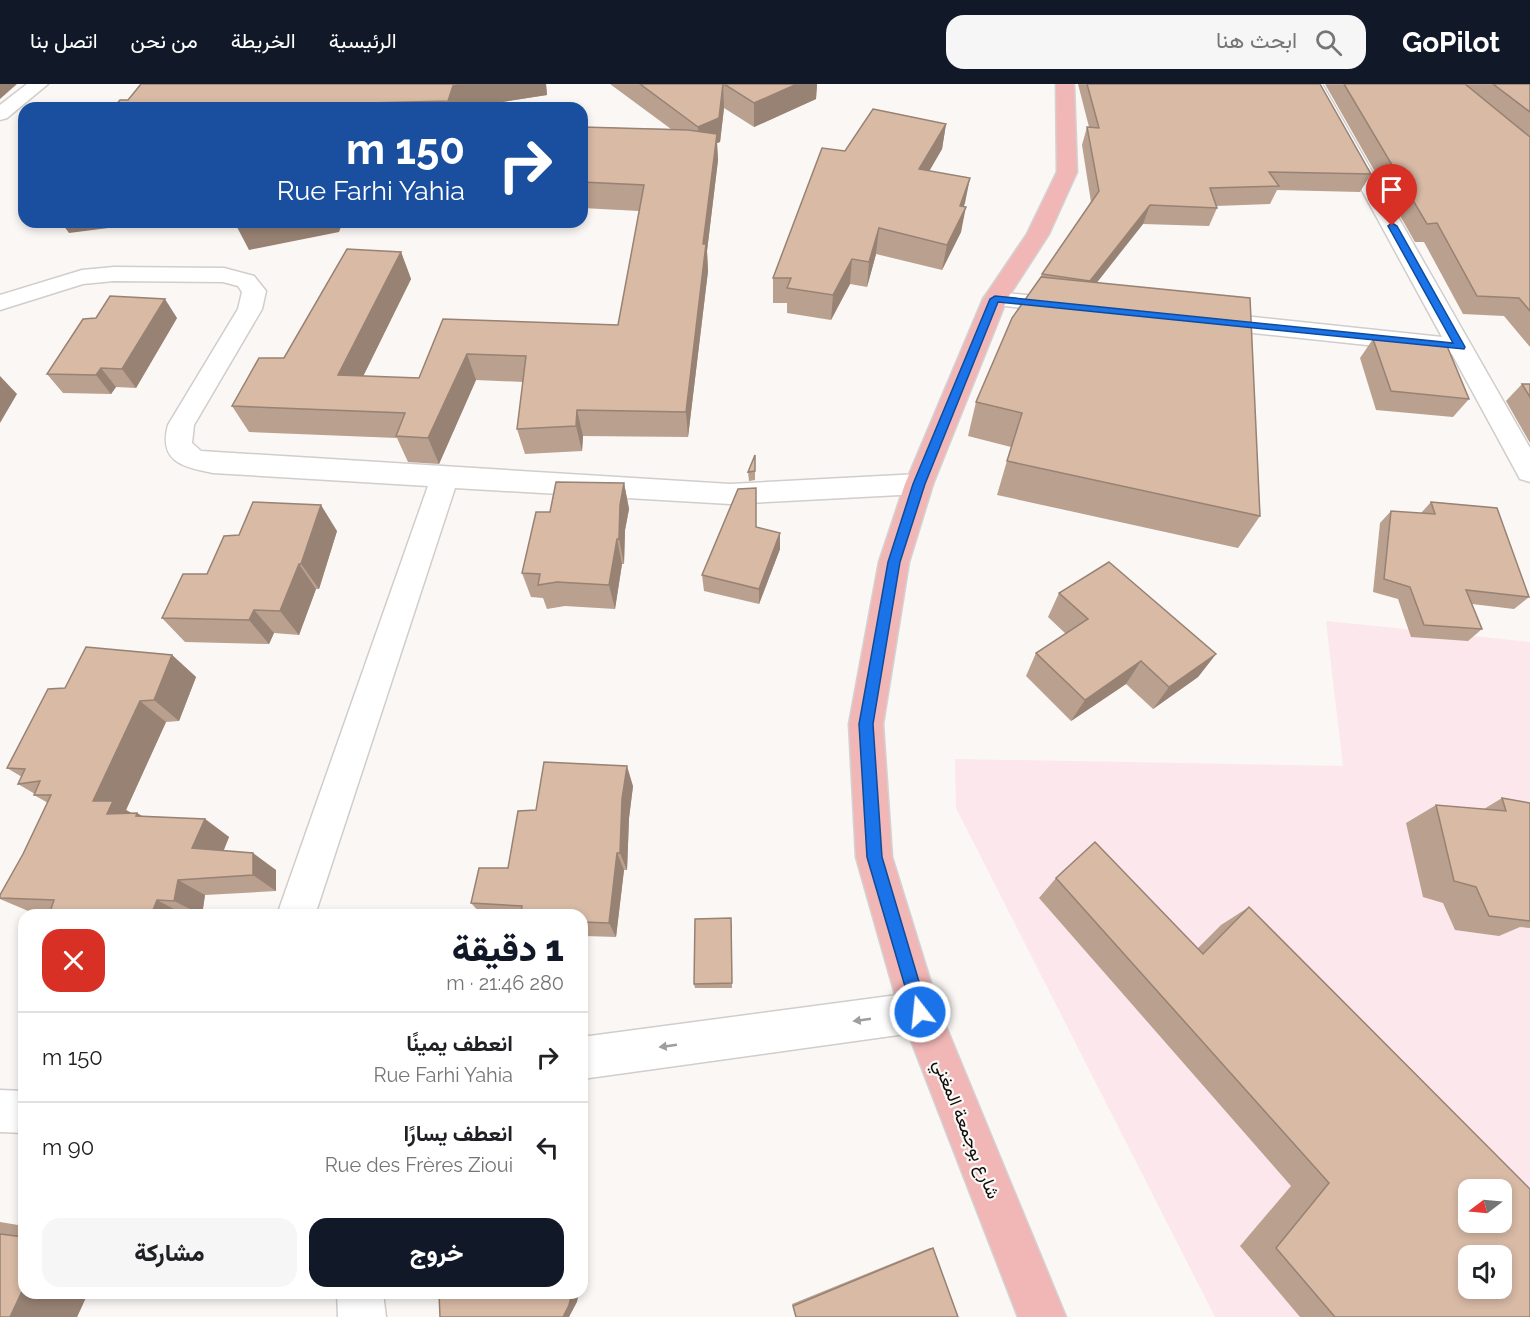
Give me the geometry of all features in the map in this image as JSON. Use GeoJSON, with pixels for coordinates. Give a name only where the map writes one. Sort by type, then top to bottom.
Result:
{"type":"FeatureCollection","features":[{"type":"Feature","properties":{"kind":"main road","name":"شارع بوجمعة المغني"},"geometry":{"type":"LineString","coordinates":[[1042,1317],[920,1012],[874,857],[866,724],[894,562],[919,484],[995,299],[1038,234],[1067,172],[1065,84]]}},
{"type":"Feature","properties":{"kind":"street"},"geometry":{"type":"LineString","coordinates":[[0,114],[39,84]]}},
{"type":"Feature","properties":{"kind":"street"},"geometry":{"type":"LineString","coordinates":[[1313,84],[1530,472]]}},
{"type":"Feature","properties":{"kind":"street"},"geometry":{"type":"LineString","coordinates":[[0,303],[71,280],[114,274],[224,275],[246,281],[254,291],[250,309],[181,425],[176,439],[180,450],[190,458],[213,463],[730,494],[919,484]]}},
{"type":"Feature","properties":{"kind":"street"},"geometry":{"type":"LineString","coordinates":[[995,299],[1090,309]]}},
{"type":"Feature","properties":{"kind":"street"},"geometry":{"type":"LineString","coordinates":[[1186,318],[1460,347]]}},
{"type":"Feature","properties":{"kind":"street"},"geometry":{"type":"LineString","coordinates":[[298,909],[445,477]]}},
{"type":"Feature","properties":{"kind":"street"},"geometry":{"type":"LineString","coordinates":[[588,1057],[920,1012]]}},
{"type":"Feature","properties":{"kind":"street"},"geometry":{"type":"LineString","coordinates":[[0,1111],[18,1112]]}},
{"type":"Feature","properties":{"kind":"street"},"geometry":{"type":"LineString","coordinates":[[360,1299],[362,1317]]}},
{"type":"Feature","properties":{"kind":"shaded area"},"geometry":{"type":"Polygon","coordinates":[[[1326,621],[1530,642],[1530,1317],[1215,1317],[956,808],[955,759],[1343,766],[1326,621]]]}},
{"type":"Feature","properties":{"kind":"building"},"geometry":{"type":"Polygon","coordinates":[[[141,84],[468,84],[453,86],[448,101],[118,102],[128,100],[141,84]]]}},
{"type":"Feature","properties":{"kind":"building"},"geometry":{"type":"Polygon","coordinates":[[[640,84],[723,84],[719,118],[698,127],[640,84]]]}},
{"type":"Feature","properties":{"kind":"building"},"geometry":{"type":"Polygon","coordinates":[[[724,84],[797,84],[754,103],[724,84]]]}},
{"type":"Feature","properties":{"kind":"building"},"geometry":{"type":"Polygon","coordinates":[[[1087,84],[1320,84],[1371,174],[1269,172],[1279,186],[1210,188],[1217,208],[1150,205],[1090,281],[1042,274],[1099,191],[1087,127],[1099,128],[1087,84]]]}},
{"type":"Feature","properties":{"kind":"building"},"geometry":{"type":"Polygon","coordinates":[[[1344,84],[1465,84],[1530,137],[1530,311],[1519,298],[1477,296],[1437,223],[1427,224],[1344,84]]]}},
{"type":"Feature","properties":{"kind":"building"},"geometry":{"type":"Polygon","coordinates":[[[1493,84],[1530,84],[1530,112],[1493,84]]]}},
{"type":"Feature","properties":{"kind":"building"},"geometry":{"type":"Polygon","coordinates":[[[873,109],[946,124],[919,169],[970,178],[960,206],[966,207],[947,245],[879,228],[869,262],[852,259],[833,295],[787,288],[791,278],[773,278],[822,148],[845,151],[873,109]]]}},
{"type":"Feature","properties":{"kind":"building"},"geometry":{"type":"Polygon","coordinates":[[[588,127],[688,130],[717,134],[686,412],[577,410],[576,426],[517,429],[526,356],[467,354],[428,438],[396,436],[405,413],[232,406],[259,358],[284,358],[347,249],[401,252],[338,375],[419,378],[443,319],[618,325],[644,185],[588,182],[588,127]]]}},
{"type":"Feature","properties":{"kind":"building"},"geometry":{"type":"Polygon","coordinates":[[[1041,277],[1250,298],[1260,516],[1007,461],[1022,413],[976,402],[1012,318],[1041,277]]]}},
{"type":"Feature","properties":{"kind":"building"},"geometry":{"type":"Polygon","coordinates":[[[110,296],[165,299],[122,369],[101,368],[96,375],[47,374],[83,319],[96,318],[110,296]]]}},
{"type":"Feature","properties":{"kind":"building"},"geometry":{"type":"Polygon","coordinates":[[[1373,339],[1447,346],[1469,399],[1391,391],[1373,339]]]}},
{"type":"Feature","properties":{"kind":"building"},"geometry":{"type":"Polygon","coordinates":[[[1522,384],[1530,384],[1530,397],[1522,384]]]}},
{"type":"Feature","properties":{"kind":"building"},"geometry":{"type":"Polygon","coordinates":[[[755,455],[755,471],[748,472],[755,455]]]}},
{"type":"Feature","properties":{"kind":"building"},"geometry":{"type":"Polygon","coordinates":[[[556,482],[624,483],[620,505],[619,539],[617,539],[609,585],[557,582],[538,585],[540,574],[522,573],[536,512],[550,512],[556,482]]]}},
{"type":"Feature","properties":{"kind":"building"},"geometry":{"type":"Polygon","coordinates":[[[756,488],[756,527],[780,533],[759,589],[702,575],[738,489],[756,488]]]}},
{"type":"Feature","properties":{"kind":"building"},"geometry":{"type":"Polygon","coordinates":[[[253,502],[321,505],[301,564],[299,564],[280,611],[254,610],[249,620],[162,618],[183,574],[207,574],[224,536],[239,535],[253,502]]]}},
{"type":"Feature","properties":{"kind":"building"},"geometry":{"type":"Polygon","coordinates":[[[1431,502],[1497,508],[1529,597],[1466,590],[1482,629],[1424,625],[1410,587],[1384,579],[1391,511],[1435,514],[1431,502]]]}},
{"type":"Feature","properties":{"kind":"building"},"geometry":{"type":"Polygon","coordinates":[[[1109,562],[1216,654],[1169,687],[1141,661],[1085,700],[1036,653],[1088,619],[1059,593],[1109,562]]]}},
{"type":"Feature","properties":{"kind":"building"},"geometry":{"type":"Polygon","coordinates":[[[86,647],[172,655],[154,700],[140,701],[93,801],[113,801],[107,814],[137,813],[136,816],[205,819],[192,848],[253,853],[253,875],[178,880],[174,901],[157,900],[153,909],[51,909],[54,900],[0,898],[51,795],[34,795],[40,781],[18,784],[25,769],[7,768],[48,689],[65,688],[86,647]]]}},
{"type":"Feature","properties":{"kind":"building"},"geometry":{"type":"Polygon","coordinates":[[[544,762],[627,766],[622,799],[620,853],[617,853],[609,923],[588,922],[588,909],[522,909],[522,906],[471,903],[479,868],[508,868],[518,811],[536,810],[544,762]]]}},
{"type":"Feature","properties":{"kind":"building"},"geometry":{"type":"Polygon","coordinates":[[[1502,798],[1530,803],[1530,921],[1489,916],[1476,887],[1454,881],[1436,805],[1506,811],[1502,798]]]}},
{"type":"Feature","properties":{"kind":"building"},"geometry":{"type":"Polygon","coordinates":[[[1095,842],[1203,954],[1249,907],[1530,1189],[1530,1317],[1335,1317],[1276,1248],[1329,1183],[1056,878],[1095,842]]]}},
{"type":"Feature","properties":{"kind":"building"},"geometry":{"type":"Polygon","coordinates":[[[731,918],[732,983],[694,984],[695,919],[731,918]]]}},
{"type":"Feature","properties":{"kind":"building"},"geometry":{"type":"Polygon","coordinates":[[[0,1234],[18,1236],[18,1299],[10,1317],[0,1317],[0,1234]]]}},
{"type":"Feature","properties":{"kind":"building"},"geometry":{"type":"Polygon","coordinates":[[[933,1248],[958,1317],[796,1317],[793,1306],[933,1248]]]}},
{"type":"Feature","properties":{"kind":"building"},"geometry":{"type":"Polygon","coordinates":[[[439,1299],[570,1299],[563,1317],[440,1317],[439,1299]]]}},
{"type":"Feature","properties":{"kind":"route"},"geometry":{"type":"LineString","coordinates":[[920,1012],[874,857],[866,724],[894,562],[919,484],[995,299],[1460,347],[1392,226]]}}]}
